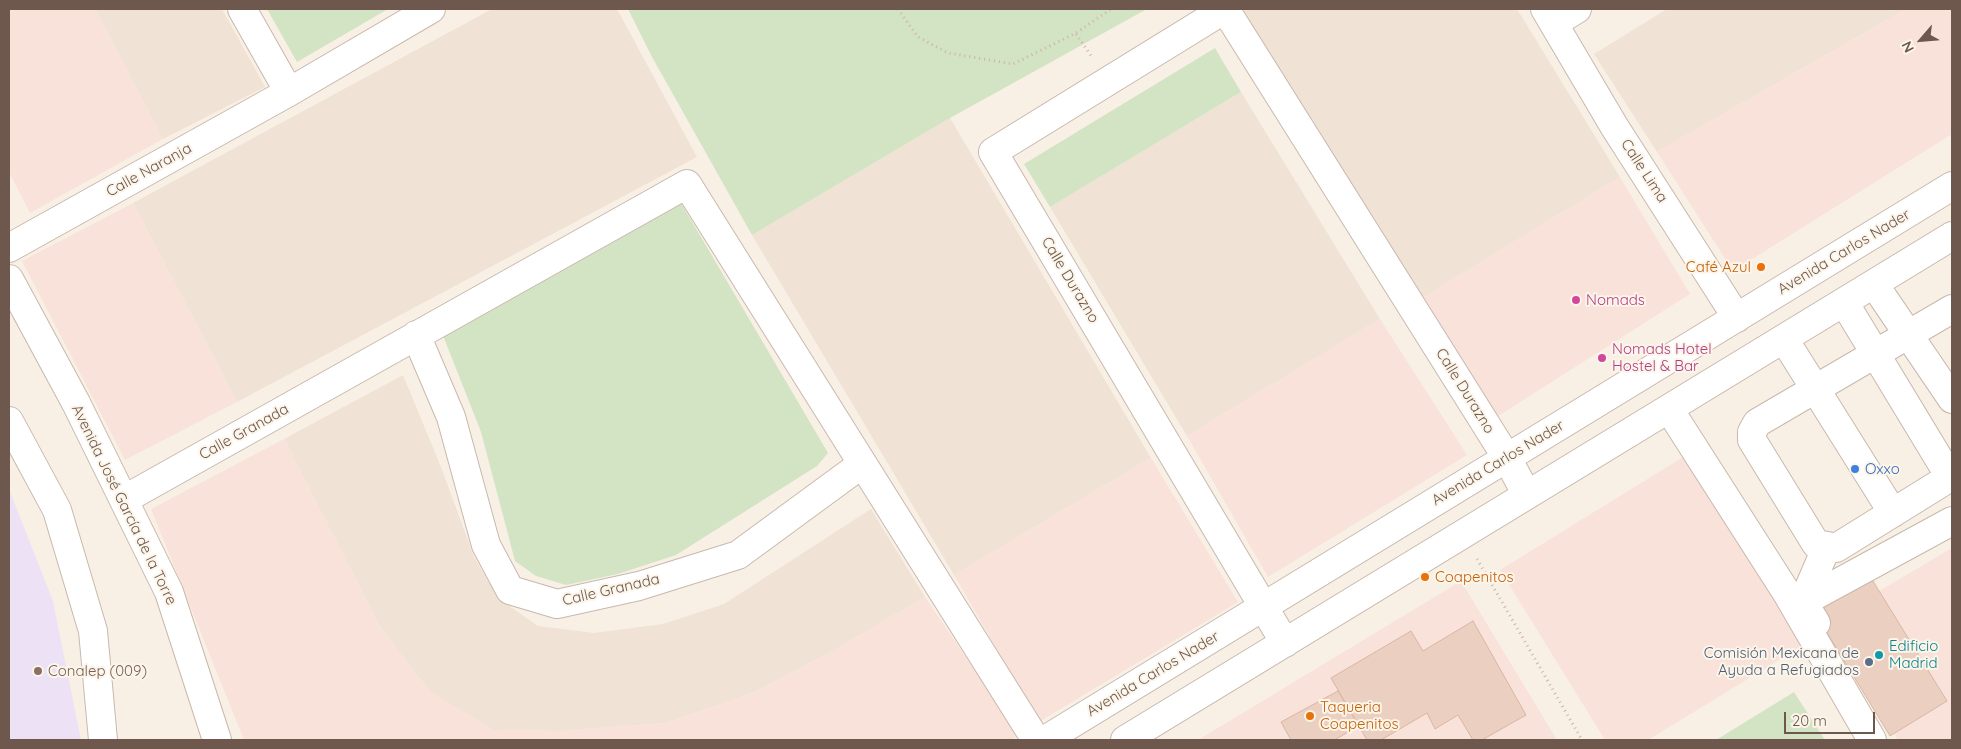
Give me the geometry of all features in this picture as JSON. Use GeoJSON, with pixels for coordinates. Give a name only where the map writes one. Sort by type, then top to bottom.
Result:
{"type":"FeatureCollection","features":[{"type":"Feature","properties":{"kind":"street"},"geometry":{"type":"LineString","coordinates":[[242,9],[289,92]]}},
{"type":"Feature","properties":{"kind":"street","name":"Calle Naranja"},"geometry":{"type":"LineString","coordinates":[[9,248],[289,92],[430,9]]}},
{"type":"Feature","properties":{"kind":"street","name":"Calle Durazno"},"geometry":{"type":"LineString","coordinates":[[1285,643],[1265,606],[993,152],[1225,9],[1506,458],[1527,495]]}},
{"type":"Feature","properties":{"kind":"street","name":"Calle Lima"},"geometry":{"type":"LineString","coordinates":[[1577,9],[1549,16],[1614,126],[1737,318]]}},
{"type":"Feature","properties":{"kind":"street","name":"Calle Granada"},"geometry":{"type":"LineString","coordinates":[[125,499],[687,184],[1036,740]]}},
{"type":"Feature","properties":{"kind":"street","name":"Avenida Carlos Nader"},"geometry":{"type":"LineString","coordinates":[[1045,740],[1952,186]]}},
{"type":"Feature","properties":{"kind":"street"},"geometry":{"type":"LineString","coordinates":[[1125,740],[1952,236]]}},
{"type":"Feature","properties":{"kind":"street","name":"Avenida José García de la Torre"},"geometry":{"type":"LineString","coordinates":[[9,279],[76,403],[125,499],[169,592],[217,740]]}},
{"type":"Feature","properties":{"kind":"street"},"geometry":{"type":"LineString","coordinates":[[1874,284],[1910,334],[1952,399]]}},
{"type":"Feature","properties":{"kind":"street"},"geometry":{"type":"LineString","coordinates":[[1844,302],[1877,353],[1951,476],[1836,548],[1816,544],[1752,440],[1752,432],[1757,423],[1815,389],[1877,353],[1910,334],[1952,309]]}},
{"type":"Feature","properties":{"kind":"street","name":"Calle Granada"},"geometry":{"type":"LineString","coordinates":[[416,335],[451,417],[486,546],[510,590],[557,604],[639,586],[738,555],[862,464]]}},
{"type":"Feature","properties":{"kind":"street"},"geometry":{"type":"LineString","coordinates":[[1784,339],[1893,513]]}},
{"type":"Feature","properties":{"kind":"street"},"geometry":{"type":"LineString","coordinates":[[1669,409],[1788,595],[1872,740]]}},
{"type":"Feature","properties":{"kind":"street"},"geometry":{"type":"LineString","coordinates":[[9,421],[57,510],[93,631],[103,740]]}},
{"type":"Feature","properties":{"kind":"street"},"geometry":{"type":"LineString","coordinates":[[1803,602],[1952,521]]}},
{"type":"Feature","properties":{"kind":"street"},"geometry":{"type":"LineString","coordinates":[[1803,602],[1827,546]]}},
{"type":"Feature","properties":{"kind":"street"},"geometry":{"type":"LineString","coordinates":[[1803,602],[1885,740]]}},
{"type":"Feature","properties":{"kind":"path"},"geometry":{"type":"LineString","coordinates":[[898,9],[918,37],[948,53],[1013,64],[1076,33],[1110,9]]}},
{"type":"Feature","properties":{"kind":"path"},"geometry":{"type":"LineString","coordinates":[[1463,534],[1582,740]]}},
{"type":"Feature","properties":{"kind":"shaded area"},"geometry":{"type":"Polygon","coordinates":[[[9,9],[95,9],[163,139],[30,213],[9,172],[9,9]]]}},
{"type":"Feature","properties":{"kind":"shaded area"},"geometry":{"type":"Polygon","coordinates":[[[95,9],[222,9],[265,87],[163,139],[95,9]]]}},
{"type":"Feature","properties":{"kind":"shaded area"},"geometry":{"type":"Polygon","coordinates":[[[492,9],[617,9],[697,157],[237,402],[133,203],[492,9]]]}},
{"type":"Feature","properties":{"kind":"shaded area"},"geometry":{"type":"Polygon","coordinates":[[[1241,9],[1517,9],[1620,177],[1419,300],[1241,9]]]}},
{"type":"Feature","properties":{"kind":"shaded area"},"geometry":{"type":"Polygon","coordinates":[[[1667,9],[1906,9],[1657,152],[1594,54],[1667,9]]]}},
{"type":"Feature","properties":{"kind":"shaded area"},"geometry":{"type":"Polygon","coordinates":[[[1906,9],[1952,9],[1952,134],[1733,271],[1657,152],[1906,9]]]}},
{"type":"Feature","properties":{"kind":"shaded area"},"geometry":{"type":"Polygon","coordinates":[[[1241,92],[1380,319],[1187,436],[1050,207],[1241,92]]]}},
{"type":"Feature","properties":{"kind":"shaded area"},"geometry":{"type":"Polygon","coordinates":[[[950,118],[1151,458],[954,575],[752,235],[950,118]]]}},
{"type":"Feature","properties":{"kind":"shaded area"},"geometry":{"type":"Polygon","coordinates":[[[1620,177],[1690,294],[1495,418],[1419,300],[1620,177]]]}},
{"type":"Feature","properties":{"kind":"shaded area"},"geometry":{"type":"Polygon","coordinates":[[[133,203],[237,402],[125,460],[22,261],[133,203]]]}},
{"type":"Feature","properties":{"kind":"shaded area"},"geometry":{"type":"Polygon","coordinates":[[[1380,319],[1467,455],[1268,577],[1187,436],[1380,319]]]}},
{"type":"Feature","properties":{"kind":"shaded area"},"geometry":{"type":"Polygon","coordinates":[[[403,375],[441,467],[474,557],[498,598],[538,626],[594,633],[663,624],[724,604],[871,509],[925,597],[838,648],[755,692],[666,723],[561,731],[493,730],[430,692],[380,627],[284,439],[403,375]]]}},
{"type":"Feature","properties":{"kind":"shaded area"},"geometry":{"type":"Polygon","coordinates":[[[284,439],[380,627],[430,692],[493,730],[561,731],[666,723],[755,692],[838,648],[925,597],[1019,735],[1011,740],[244,740],[151,509],[284,439]]]}},
{"type":"Feature","properties":{"kind":"shaded area"},"geometry":{"type":"Polygon","coordinates":[[[1688,454],[1805,644],[1648,740],[1605,740],[1500,570],[1688,454]]]}},
{"type":"Feature","properties":{"kind":"shaded area"},"geometry":{"type":"Polygon","coordinates":[[[1151,458],[1238,602],[1039,722],[954,575],[1151,458]]]}},
{"type":"Feature","properties":{"kind":"shaded area","name":"Conalep (009)"},"geometry":{"type":"Polygon","coordinates":[[[9,489],[53,601],[81,740],[9,740],[9,489]]]}},
{"type":"Feature","properties":{"kind":"shaded area"},"geometry":{"type":"Polygon","coordinates":[[[1952,548],[1952,740],[1898,740],[1828,621],[1952,548]]]}},
{"type":"Feature","properties":{"kind":"shaded area"},"geometry":{"type":"Polygon","coordinates":[[[1461,581],[1557,740],[1198,740],[1461,581]]]}},
{"type":"Feature","properties":{"kind":"green space"},"geometry":{"type":"Polygon","coordinates":[[[267,9],[388,9],[297,62],[267,9]]]}},
{"type":"Feature","properties":{"kind":"green space"},"geometry":{"type":"Polygon","coordinates":[[[628,9],[1147,9],[950,118],[752,235],[652,57],[628,9]]]}},
{"type":"Feature","properties":{"kind":"green space"},"geometry":{"type":"Polygon","coordinates":[[[1215,48],[1241,92],[1050,207],[1024,164],[1215,48]]]}},
{"type":"Feature","properties":{"kind":"green space"},"geometry":{"type":"Polygon","coordinates":[[[681,203],[828,453],[817,466],[676,555],[618,574],[566,585],[536,576],[515,561],[481,432],[442,333],[681,203]]]}},
{"type":"Feature","properties":{"kind":"green space"},"geometry":{"type":"Polygon","coordinates":[[[1794,692],[1825,740],[1716,740],[1794,692]]]}},
{"type":"Feature","properties":{"kind":"building","name":"Edificio Madrid"},"geometry":{"type":"Polygon","coordinates":[[[1868,573],[1947,701],[1890,736],[1812,608],[1868,573]]]}},
{"type":"Feature","properties":{"kind":"building"},"geometry":{"type":"Polygon","coordinates":[[[1473,621],[1526,715],[1482,740],[1473,740],[1458,715],[1435,729],[1427,713],[1381,740],[1367,740],[1331,678],[1411,631],[1423,651],[1473,621]]]}},
{"type":"Feature","properties":{"kind":"building"},"geometry":{"type":"Polygon","coordinates":[[[1338,691],[1359,726],[1334,740],[1291,740],[1281,722],[1338,691]]]}},
{"type":"Feature","properties":{"kind":"place","name":"Café Azul"},"geometry":{"type":"Point","coordinates":[1761,267]}},
{"type":"Feature","properties":{"kind":"place","name":"Nomads"},"geometry":{"type":"Point","coordinates":[1576,300]}},
{"type":"Feature","properties":{"kind":"place","name":"Nomads Hotel Hostel & Bar"},"geometry":{"type":"Point","coordinates":[1602,358]}},
{"type":"Feature","properties":{"kind":"place","name":"Oxxo"},"geometry":{"type":"Point","coordinates":[1855,469]}},
{"type":"Feature","properties":{"kind":"place","name":"Coapenitos"},"geometry":{"type":"Point","coordinates":[1425,577]}},
{"type":"Feature","properties":{"kind":"place","name":"Edificio Madrid"},"geometry":{"type":"Point","coordinates":[1879,655]}},
{"type":"Feature","properties":{"kind":"place","name":"Comisión Mexicana de Ayuda a Refugiados"},"geometry":{"type":"Point","coordinates":[1869,662]}},
{"type":"Feature","properties":{"kind":"place","name":"Conalep (009)"},"geometry":{"type":"Point","coordinates":[38,671]}},
{"type":"Feature","properties":{"kind":"place","name":"Taqueria Coapenitos"},"geometry":{"type":"Point","coordinates":[1310,716]}}]}
